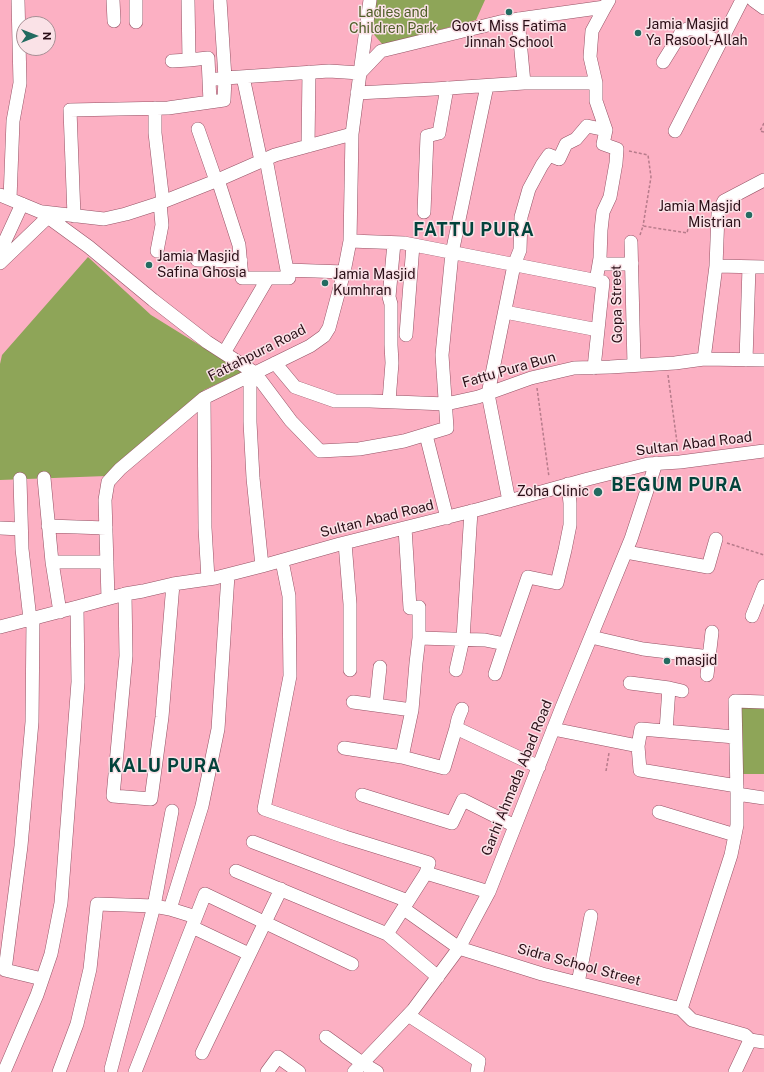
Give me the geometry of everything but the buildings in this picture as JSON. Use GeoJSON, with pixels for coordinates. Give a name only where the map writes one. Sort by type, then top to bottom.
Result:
{"type":"FeatureCollection","features":[{"type":"Feature","properties":{"kind":"street"},"geometry":{"type":"LineString","coordinates":[[0,258],[4,243],[10,200],[14,121],[20,83],[18,0]]}},
{"type":"Feature","properties":{"kind":"street"},"geometry":{"type":"LineString","coordinates":[[113,0],[114,21]]}},
{"type":"Feature","properties":{"kind":"street"},"geometry":{"type":"LineString","coordinates":[[136,0],[136,22]]}},
{"type":"Feature","properties":{"kind":"street"},"geometry":{"type":"LineString","coordinates":[[188,0],[189,60]]}},
{"type":"Feature","properties":{"kind":"street"},"geometry":{"type":"LineString","coordinates":[[74,216],[70,110],[168,108],[224,100],[225,78],[220,0]]}},
{"type":"Feature","properties":{"kind":"street","name":"Fattahpura Road"},"geometry":{"type":"LineString","coordinates":[[108,598],[106,500],[108,482],[120,469],[204,398],[310,346],[324,336],[329,328],[344,272],[350,241],[352,134],[370,0]]}},
{"type":"Feature","properties":{"kind":"street"},"geometry":{"type":"LineString","coordinates":[[675,131],[742,0]]}},
{"type":"Feature","properties":{"kind":"street"},"geometry":{"type":"LineString","coordinates":[[753,0],[764,8]]}},
{"type":"Feature","properties":{"kind":"street"},"geometry":{"type":"LineString","coordinates":[[209,80],[329,71],[360,73],[381,51],[493,24],[607,4]]}},
{"type":"Feature","properties":{"kind":"street"},"geometry":{"type":"LineString","coordinates":[[596,281],[600,258],[600,230],[603,212],[610,197],[617,149],[603,144],[606,130],[596,101],[596,83],[590,58],[592,31],[607,4]]}},
{"type":"Feature","properties":{"kind":"street"},"geometry":{"type":"LineString","coordinates":[[518,19],[524,83]]}},
{"type":"Feature","properties":{"kind":"street"},"geometry":{"type":"LineString","coordinates":[[663,62],[682,33],[687,29],[694,28],[720,42]]}},
{"type":"Feature","properties":{"kind":"street"},"geometry":{"type":"LineString","coordinates":[[365,35],[381,51]]}},
{"type":"Feature","properties":{"kind":"street"},"geometry":{"type":"LineString","coordinates":[[172,61],[208,58],[210,102]]}},
{"type":"Feature","properties":{"kind":"street"},"geometry":{"type":"LineString","coordinates":[[308,146],[309,72]]}},
{"type":"Feature","properties":{"kind":"street"},"geometry":{"type":"LineString","coordinates":[[198,129],[214,175],[218,180],[239,245],[242,278],[289,278],[264,160],[243,77]]}},
{"type":"Feature","properties":{"kind":"street"},"geometry":{"type":"LineString","coordinates":[[357,93],[524,83],[596,83]]}},
{"type":"Feature","properties":{"kind":"street"},"geometry":{"type":"LineString","coordinates":[[10,200],[45,215],[89,247],[207,342],[252,374],[320,451],[359,449],[404,442],[447,428],[442,355],[452,253],[487,86]]}},
{"type":"Feature","properties":{"kind":"street"},"geometry":{"type":"LineString","coordinates":[[424,212],[427,136],[439,133],[447,88]]}},
{"type":"Feature","properties":{"kind":"street"},"geometry":{"type":"LineString","coordinates":[[155,108],[155,133],[162,225],[157,251]]}},
{"type":"Feature","properties":{"kind":"street"},"geometry":{"type":"LineString","coordinates":[[509,501],[488,394],[514,265],[520,250],[521,217],[529,189],[549,155],[559,159],[566,144],[576,139],[587,126],[606,130]]}},
{"type":"Feature","properties":{"kind":"street"},"geometry":{"type":"LineString","coordinates":[[0,263],[45,215],[104,219],[126,214],[161,203],[275,155],[352,134]]}},
{"type":"Feature","properties":{"kind":"street"},"geometry":{"type":"LineString","coordinates":[[704,359],[716,266],[718,214],[724,202],[764,180]]}},
{"type":"Feature","properties":{"kind":"street"},"geometry":{"type":"LineString","coordinates":[[350,241],[413,245],[603,282],[594,368]]}},
{"type":"Feature","properties":{"kind":"street","name":"Gopa Street"},"geometry":{"type":"LineString","coordinates":[[631,242],[634,366]]}},
{"type":"Feature","properties":{"kind":"street"},"geometry":{"type":"LineString","coordinates":[[389,401],[392,363],[392,304],[389,297],[394,243]]}},
{"type":"Feature","properties":{"kind":"street"},"geometry":{"type":"LineString","coordinates":[[406,335],[413,245]]}},
{"type":"Feature","properties":{"kind":"street"},"geometry":{"type":"LineString","coordinates":[[197,260],[241,261]]}},
{"type":"Feature","properties":{"kind":"street"},"geometry":{"type":"LineString","coordinates":[[599,264],[632,264]]}},
{"type":"Feature","properties":{"kind":"street"},"geometry":{"type":"LineString","coordinates":[[716,266],[764,268]]}},
{"type":"Feature","properties":{"kind":"street"},"geometry":{"type":"LineString","coordinates":[[746,360],[749,267]]}},
{"type":"Feature","properties":{"kind":"street"},"geometry":{"type":"LineString","coordinates":[[287,270],[344,272]]}},
{"type":"Feature","properties":{"kind":"street"},"geometry":{"type":"LineString","coordinates":[[224,353],[268,278]]}},
{"type":"Feature","properties":{"kind":"street"},"geometry":{"type":"LineString","coordinates":[[505,312],[598,330]]}},
{"type":"Feature","properties":{"kind":"street","name":"Fattu Pura Bun"},"geometry":{"type":"LineString","coordinates":[[275,363],[296,386],[335,401],[389,401],[446,404],[488,394],[531,378],[574,368],[634,366],[704,359],[764,360]]}},
{"type":"Feature","properties":{"kind":"street"},"geometry":{"type":"LineString","coordinates":[[252,374],[250,422],[253,478],[262,566]]}},
{"type":"Feature","properties":{"kind":"street"},"geometry":{"type":"LineString","coordinates":[[204,398],[205,528],[208,579]]}},
{"type":"Feature","properties":{"kind":"street"},"geometry":{"type":"LineString","coordinates":[[426,435],[447,518]]}},
{"type":"Feature","properties":{"kind":"street","name":"Sultan Abad Road"},"geometry":{"type":"LineString","coordinates":[[0,627],[125,594],[172,584],[208,579],[282,561],[345,543],[447,518],[568,484],[641,466],[764,451]]}},
{"type":"Feature","properties":{"kind":"street","name":"Garhi Ahmada Abad Road"},"geometry":{"type":"LineString","coordinates":[[358,1068],[413,1010],[438,977],[459,948],[489,892],[553,729],[626,552],[656,463]]}},
{"type":"Feature","properties":{"kind":"street"},"geometry":{"type":"LineString","coordinates":[[44,478],[52,562],[60,612]]}},
{"type":"Feature","properties":{"kind":"street"},"geometry":{"type":"LineString","coordinates":[[20,479],[22,549],[31,619],[32,730],[22,846],[3,970],[42,979]]}},
{"type":"Feature","properties":{"kind":"street"},"geometry":{"type":"LineString","coordinates":[[495,674],[528,577],[557,583],[570,525],[568,484]]}},
{"type":"Feature","properties":{"kind":"street"},"geometry":{"type":"LineString","coordinates":[[456,670],[463,639],[471,511]]}},
{"type":"Feature","properties":{"kind":"street"},"geometry":{"type":"LineString","coordinates":[[48,526],[106,528]]}},
{"type":"Feature","properties":{"kind":"street"},"geometry":{"type":"LineString","coordinates":[[0,528],[21,530]]}},
{"type":"Feature","properties":{"kind":"street"},"geometry":{"type":"LineString","coordinates":[[402,757],[412,710],[419,638],[419,607],[410,608],[405,528]]}},
{"type":"Feature","properties":{"kind":"street"},"geometry":{"type":"LineString","coordinates":[[626,552],[708,568],[716,539]]}},
{"type":"Feature","properties":{"kind":"street"},"geometry":{"type":"LineString","coordinates":[[345,543],[350,604],[350,670]]}},
{"type":"Feature","properties":{"kind":"street"},"geometry":{"type":"LineString","coordinates":[[282,561],[289,596],[290,676],[264,809],[346,837],[430,863],[426,873],[388,934]]}},
{"type":"Feature","properties":{"kind":"street"},"geometry":{"type":"LineString","coordinates":[[52,562],[107,562]]}},
{"type":"Feature","properties":{"kind":"street"},"geometry":{"type":"LineString","coordinates":[[170,909],[202,806],[218,729],[228,574]]}},
{"type":"Feature","properties":{"kind":"street"},"geometry":{"type":"LineString","coordinates":[[125,594],[126,656],[113,796],[151,800],[162,717],[172,584]]}},
{"type":"Feature","properties":{"kind":"street"},"geometry":{"type":"LineString","coordinates":[[752,616],[764,586]]}},
{"type":"Feature","properties":{"kind":"street"},"geometry":{"type":"LineString","coordinates":[[4,1072],[37,995],[51,954],[61,903],[78,682],[77,607]]}},
{"type":"Feature","properties":{"kind":"street"},"geometry":{"type":"LineString","coordinates":[[708,675],[712,632]]}},
{"type":"Feature","properties":{"kind":"street"},"geometry":{"type":"LineString","coordinates":[[591,637],[643,649],[710,656]]}},
{"type":"Feature","properties":{"kind":"street"},"geometry":{"type":"LineString","coordinates":[[419,638],[485,640],[505,644]]}},
{"type":"Feature","properties":{"kind":"street"},"geometry":{"type":"LineString","coordinates":[[376,705],[380,667]]}},
{"type":"Feature","properties":{"kind":"street"},"geometry":{"type":"LineString","coordinates":[[630,683],[682,691]]}},
{"type":"Feature","properties":{"kind":"street"},"geometry":{"type":"LineString","coordinates":[[666,731],[669,688]]}},
{"type":"Feature","properties":{"kind":"street"},"geometry":{"type":"LineString","coordinates":[[681,1009],[731,855],[737,825],[735,701],[764,702]]}},
{"type":"Feature","properties":{"kind":"street"},"geometry":{"type":"LineString","coordinates":[[353,702],[412,710]]}},
{"type":"Feature","properties":{"kind":"street"},"geometry":{"type":"LineString","coordinates":[[344,748],[402,757],[444,768],[462,709]]}},
{"type":"Feature","properties":{"kind":"street"},"geometry":{"type":"LineString","coordinates":[[456,728],[539,767]]}},
{"type":"Feature","properties":{"kind":"street"},"geometry":{"type":"LineString","coordinates":[[553,729],[638,746]]}},
{"type":"Feature","properties":{"kind":"street"},"geometry":{"type":"LineString","coordinates":[[735,737],[641,729],[638,746],[640,770],[737,790],[764,798]]}},
{"type":"Feature","properties":{"kind":"street"},"geometry":{"type":"LineString","coordinates":[[362,795],[452,823],[462,800],[515,826]]}},
{"type":"Feature","properties":{"kind":"street"},"geometry":{"type":"LineString","coordinates":[[111,1068],[154,906],[172,811]]}},
{"type":"Feature","properties":{"kind":"street"},"geometry":{"type":"LineString","coordinates":[[659,812],[735,835]]}},
{"type":"Feature","properties":{"kind":"street","name":"Sidra School Street"},"geometry":{"type":"LineString","coordinates":[[253,842],[406,905],[459,948],[542,974],[681,1009],[692,1020],[746,1035],[750,1040],[764,1042]]}},
{"type":"Feature","properties":{"kind":"street"},"geometry":{"type":"LineString","coordinates":[[236,871],[388,934],[438,977]]}},
{"type":"Feature","properties":{"kind":"street"},"geometry":{"type":"LineString","coordinates":[[426,873],[489,892]]}},
{"type":"Feature","properties":{"kind":"street"},"geometry":{"type":"LineString","coordinates":[[202,1053],[281,890]]}},
{"type":"Feature","properties":{"kind":"street"},"geometry":{"type":"LineString","coordinates":[[135,1072],[205,894],[352,964]]}},
{"type":"Feature","properties":{"kind":"street"},"geometry":{"type":"LineString","coordinates":[[59,1072],[77,1024],[90,969],[97,904],[154,906],[170,909],[250,954]]}},
{"type":"Feature","properties":{"kind":"street"},"geometry":{"type":"LineString","coordinates":[[578,983],[591,916]]}},
{"type":"Feature","properties":{"kind":"street"},"geometry":{"type":"LineString","coordinates":[[408,1015],[479,1060],[477,1072]]}},
{"type":"Feature","properties":{"kind":"street"},"geometry":{"type":"LineString","coordinates":[[326,1037],[358,1068],[377,1072]]}},
{"type":"Feature","properties":{"kind":"street"},"geometry":{"type":"LineString","coordinates":[[735,1072],[750,1040]]}},
{"type":"Feature","properties":{"kind":"street"},"geometry":{"type":"LineString","coordinates":[[266,1072],[278,1057],[299,1072]]}},
{"type":"Feature","properties":{"kind":"path"},"geometry":{"type":"LineString","coordinates":[[764,123],[760,131],[764,132]]}},
{"type":"Feature","properties":{"kind":"path"},"geometry":{"type":"LineString","coordinates":[[617,149],[648,155],[651,177],[642,226],[638,243],[631,242]]}},
{"type":"Feature","properties":{"kind":"path"},"geometry":{"type":"LineString","coordinates":[[642,226],[687,233],[688,224],[717,227]]}},
{"type":"Feature","properties":{"kind":"path"},"geometry":{"type":"LineString","coordinates":[[667,363],[680,462]]}},
{"type":"Feature","properties":{"kind":"path"},"geometry":{"type":"LineString","coordinates":[[535,377],[551,489]]}},
{"type":"Feature","properties":{"kind":"path"},"geometry":{"type":"LineString","coordinates":[[716,539],[764,555]]}},
{"type":"Feature","properties":{"kind":"path"},"geometry":{"type":"LineString","coordinates":[[606,771],[612,741]]}},
{"type":"Feature","properties":{"kind":"green space","name":"Ladies and Children Park"},"geometry":{"type":"Polygon","coordinates":[[[373,0],[485,0],[476,20],[383,45],[370,30],[373,0]]]}},
{"type":"Feature","properties":{"kind":"green space"},"geometry":{"type":"Polygon","coordinates":[[[88,257],[151,315],[243,372],[204,390],[106,476],[0,480],[0,364],[2,355],[88,257]]]}},
{"type":"Feature","properties":{"kind":"green space"},"geometry":{"type":"Polygon","coordinates":[[[735,701],[764,702],[764,774],[736,774],[735,701]]]}},
{"type":"Feature","properties":{"kind":"place","name":"Govt. Miss Fatima Jinnah School"},"geometry":{"type":"Point","coordinates":[509,12]}},
{"type":"Feature","properties":{"kind":"place","name":"Jamia Masjid Ya Rasool-Allah"},"geometry":{"type":"Point","coordinates":[638,33]}},
{"type":"Feature","properties":{"kind":"place","name":"Jamia Masjid Mistrian"},"geometry":{"type":"Point","coordinates":[749,215]}},
{"type":"Feature","properties":{"kind":"place","name":"Jamia Masjid Safina Ghosia"},"geometry":{"type":"Point","coordinates":[149,265]}},
{"type":"Feature","properties":{"kind":"place","name":"Jamia Masjid Kumhran"},"geometry":{"type":"Point","coordinates":[325,283]}},
{"type":"Feature","properties":{"kind":"place","name":"Zoha Clinic"},"geometry":{"type":"Point","coordinates":[598,492]}},
{"type":"Feature","properties":{"kind":"place","name":"masjid"},"geometry":{"type":"Point","coordinates":[667,661]}},
{"type":"Feature","properties":{"kind":"district","name":"FATTU PURA"},"geometry":{"type":"Point","coordinates":[474,230]}},
{"type":"Feature","properties":{"kind":"district","name":"BEGUM PURA"},"geometry":{"type":"Point","coordinates":[677,485]}},
{"type":"Feature","properties":{"kind":"district","name":"KALU PURA"},"geometry":{"type":"Point","coordinates":[165,766]}}]}
